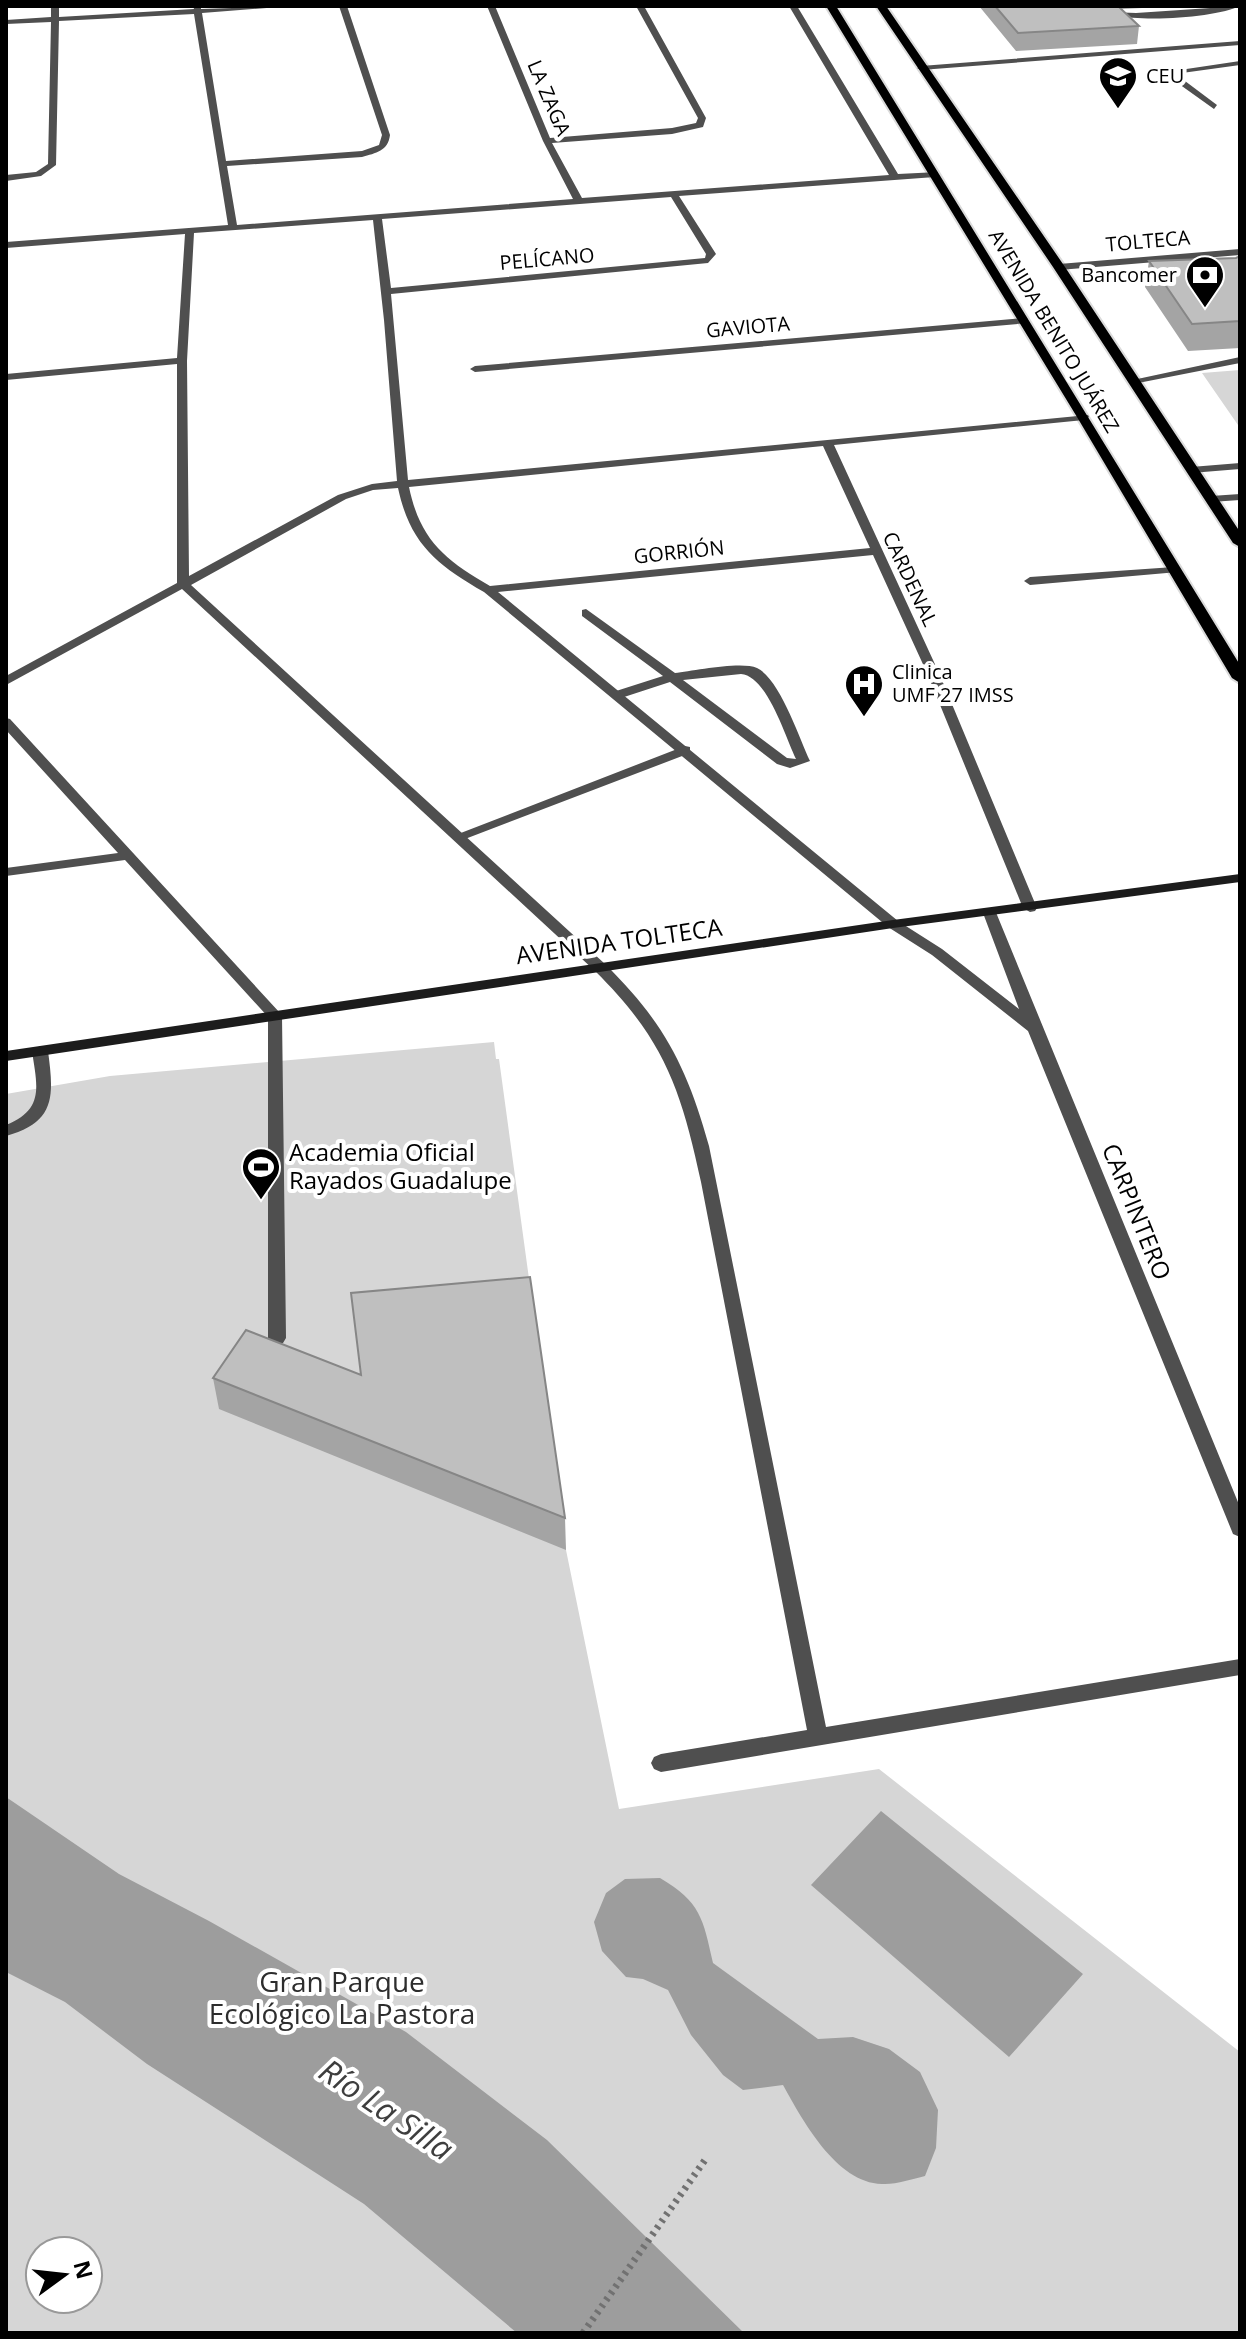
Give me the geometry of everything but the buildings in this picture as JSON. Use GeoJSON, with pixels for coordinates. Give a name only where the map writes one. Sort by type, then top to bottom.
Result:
{"type":"FeatureCollection","features":[{"type":"Feature","properties":{"kind":"main road","name":"AVENIDA BENITO JUÁREZ"},"geometry":{"type":"LineString","coordinates":[[831,6],[1084,417],[1240,678]]}},
{"type":"Feature","properties":{"kind":"main road","name":"AVENIDA BENITO JUÁREZ"},"geometry":{"type":"LineString","coordinates":[[881,6],[1059,267],[1240,543]]}},
{"type":"Feature","properties":{"kind":"street"},"geometry":{"type":"LineString","coordinates":[[6,178],[48,171],[52,165],[55,6]]}},
{"type":"Feature","properties":{"kind":"street"},"geometry":{"type":"LineString","coordinates":[[6,22],[288,6]]}},
{"type":"Feature","properties":{"kind":"street"},"geometry":{"type":"LineString","coordinates":[[224,164],[379,151],[386,144],[386,135],[343,6]]}},
{"type":"Feature","properties":{"kind":"street","name":"LA ZAGA"},"geometry":{"type":"LineString","coordinates":[[491,6],[547,141],[579,202]]}},
{"type":"Feature","properties":{"kind":"street"},"geometry":{"type":"LineString","coordinates":[[547,141],[672,131],[700,125],[702,118],[640,6]]}},
{"type":"Feature","properties":{"kind":"street"},"geometry":{"type":"LineString","coordinates":[[793,6],[895,177]]}},
{"type":"Feature","properties":{"kind":"street"},"geometry":{"type":"LineString","coordinates":[[1093,6],[1109,14],[1128,15],[1220,10],[1236,6]]}},
{"type":"Feature","properties":{"kind":"street"},"geometry":{"type":"LineString","coordinates":[[197,9],[233,228]]}},
{"type":"Feature","properties":{"kind":"street"},"geometry":{"type":"LineString","coordinates":[[921,68],[1240,43]]}},
{"type":"Feature","properties":{"kind":"street"},"geometry":{"type":"LineString","coordinates":[[1222,44],[1240,62]]}},
{"type":"Feature","properties":{"kind":"street"},"geometry":{"type":"LineString","coordinates":[[1214,107],[1182,82],[1177,71],[1240,62]]}},
{"type":"Feature","properties":{"kind":"street"},"geometry":{"type":"LineString","coordinates":[[6,245],[935,174]]}},
{"type":"Feature","properties":{"kind":"street","name":"PELÍCANO"},"geometry":{"type":"LineString","coordinates":[[388,291],[708,260],[711,254],[674,195]]}},
{"type":"Feature","properties":{"kind":"street"},"geometry":{"type":"LineString","coordinates":[[377,218],[388,291],[402,483],[416,529],[432,551],[456,571],[488,590],[893,924],[937,952],[1035,1029]]}},
{"type":"Feature","properties":{"kind":"street"},"geometry":{"type":"LineString","coordinates":[[190,231],[182,361],[183,584],[460,836],[598,968],[644,1014],[673,1062],[693,1117],[766,1460],[818,1737]]}},
{"type":"Feature","properties":{"kind":"street","name":"TOLTECA"},"geometry":{"type":"LineString","coordinates":[[1059,267],[1240,252]]}},
{"type":"Feature","properties":{"kind":"street"},"geometry":{"type":"LineString","coordinates":[[1215,253],[1225,264]]}},
{"type":"Feature","properties":{"kind":"street","name":"GAVIOTA"},"geometry":{"type":"LineString","coordinates":[[475,369],[1025,321]]}},
{"type":"Feature","properties":{"kind":"street"},"geometry":{"type":"LineString","coordinates":[[1133,381],[1240,360]]}},
{"type":"Feature","properties":{"kind":"street"},"geometry":{"type":"LineString","coordinates":[[6,377],[182,361]]}},
{"type":"Feature","properties":{"kind":"street"},"geometry":{"type":"LineString","coordinates":[[6,681],[342,497],[372,487],[1084,417]]}},
{"type":"Feature","properties":{"kind":"street","name":"CARDENAL"},"geometry":{"type":"LineString","coordinates":[[828,444],[874,551],[933,673],[1030,908]]}},
{"type":"Feature","properties":{"kind":"street"},"geometry":{"type":"LineString","coordinates":[[1191,470],[1240,466]]}},
{"type":"Feature","properties":{"kind":"street"},"geometry":{"type":"LineString","coordinates":[[1211,499],[1240,497]]}},
{"type":"Feature","properties":{"kind":"street","name":"GORRIÓN"},"geometry":{"type":"LineString","coordinates":[[488,590],[874,551]]}},
{"type":"Feature","properties":{"kind":"street"},"geometry":{"type":"LineString","coordinates":[[1030,581],[1174,570]]}},
{"type":"Feature","properties":{"kind":"street"},"geometry":{"type":"LineString","coordinates":[[586,613],[672,677],[782,761],[790,764],[803,761],[762,676],[753,671],[672,677],[617,695]]}},
{"type":"Feature","properties":{"kind":"street"},"geometry":{"type":"LineString","coordinates":[[6,722],[275,1016],[277,1338]]}},
{"type":"Feature","properties":{"kind":"street"},"geometry":{"type":"LineString","coordinates":[[460,836],[685,750]]}},
{"type":"Feature","properties":{"kind":"street"},"geometry":{"type":"LineString","coordinates":[[6,872],[128,856]]}},
{"type":"Feature","properties":{"kind":"street","name":"AVENIDA TOLTECA"},"geometry":{"type":"LineString","coordinates":[[6,1056],[893,924],[1240,878]]}},
{"type":"Feature","properties":{"kind":"street","name":"CARPINTERO"},"geometry":{"type":"LineString","coordinates":[[990,913],[1240,1529]]}},
{"type":"Feature","properties":{"kind":"street"},"geometry":{"type":"LineString","coordinates":[[6,1131],[33,1119],[45,1100],[40,1051]]}},
{"type":"Feature","properties":{"kind":"street"},"geometry":{"type":"LineString","coordinates":[[661,1763],[1240,1667]]}},
{"type":"Feature","properties":{"kind":"path"},"geometry":{"type":"LineString","coordinates":[[583,2333],[705,2160]]}},
{"type":"Feature","properties":{"kind":"green space"},"geometry":{"type":"Polygon","coordinates":[[[1240,370],[1240,425],[1238,425],[1202,373],[1240,370]]]}},
{"type":"Feature","properties":{"kind":"green space","name":"Gran Parque Ecológico La Pastora"},"geometry":{"type":"Polygon","coordinates":[[[494,1042],[496,1059],[499,1059],[566,1550],[619,1809],[879,1769],[1240,2052],[1240,2333],[6,2333],[6,1094],[110,1076],[494,1042]]]}},
{"type":"Feature","properties":{"kind":"water","name":"Río La Silla"},"geometry":{"type":"Polygon","coordinates":[[[6,1797],[119,1874],[406,2032],[547,2140],[744,2333],[517,2333],[364,2204],[147,2064],[65,2002],[8,1973],[6,1797]]]}},
{"type":"Feature","properties":{"kind":"water"},"geometry":{"type":"Polygon","coordinates":[[[881,1811],[1083,1974],[1009,2057],[811,1885],[881,1811]]]}},
{"type":"Feature","properties":{"kind":"water"},"geometry":{"type":"Polygon","coordinates":[[[660,1878],[684,1895],[698,1913],[713,1963],[818,2039],[853,2037],[889,2049],[920,2072],[938,2110],[936,2148],[925,2176],[882,2184],[865,2181],[850,2173],[822,2147],[783,2085],[743,2090],[723,2075],[691,2035],[668,1990],[643,1979],[626,1977],[602,1951],[594,1922],[606,1893],[625,1879],[660,1878]]]}},
{"type":"Feature","properties":{"kind":"place","name":"CEU"},"geometry":{"type":"Point","coordinates":[1118,110]}},
{"type":"Feature","properties":{"kind":"place","name":"Bancomer"},"geometry":{"type":"Point","coordinates":[1205,309]}},
{"type":"Feature","properties":{"kind":"place","name":"Clinica UMF 27 IMSS"},"geometry":{"type":"Point","coordinates":[864,718]}},
{"type":"Feature","properties":{"kind":"place","name":"Academia Oficial Rayados Guadalupe"},"geometry":{"type":"Point","coordinates":[261,1201]}}]}
